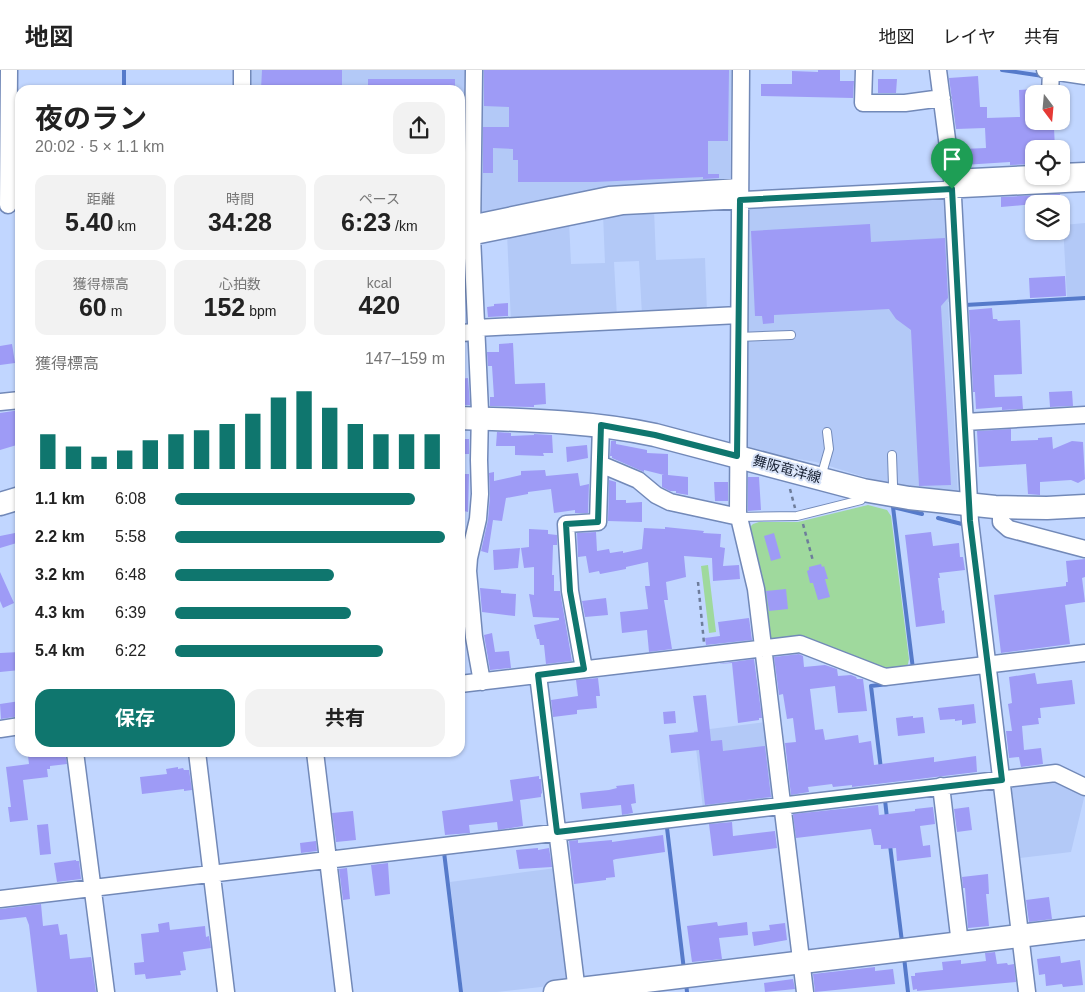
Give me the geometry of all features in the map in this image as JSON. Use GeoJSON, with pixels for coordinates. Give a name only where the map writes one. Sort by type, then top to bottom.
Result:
{"type":"FeatureCollection","features":[{"type":"Feature","properties":{"kind":"main road","name":"舞阪竜洋線"},"geometry":{"type":"LineString","coordinates":[[470,418],[556,420],[601,425],[655,435],[863,490],[892,495],[969,506],[1001,508],[1085,506]]}},
{"type":"Feature","properties":{"kind":"main road"},"geometry":{"type":"LineString","coordinates":[[0,504],[15,500]]}},
{"type":"Feature","properties":{"kind":"main road"},"geometry":{"type":"LineString","coordinates":[[569,991],[1085,928]]}},
{"type":"Feature","properties":{"kind":"street"},"geometry":{"type":"LineString","coordinates":[[9,70],[9,206]]}},
{"type":"Feature","properties":{"kind":"street"},"geometry":{"type":"LineString","coordinates":[[242,70],[242,85]]}},
{"type":"Feature","properties":{"kind":"street"},"geometry":{"type":"LineString","coordinates":[[465,556],[478,520],[480,503],[478,460],[470,418],[471,331],[466,231],[474,70]]}},
{"type":"Feature","properties":{"kind":"street"},"geometry":{"type":"LineString","coordinates":[[741,70],[737,456],[739,517],[754,576],[804,992]]}},
{"type":"Feature","properties":{"kind":"street"},"geometry":{"type":"LineString","coordinates":[[864,70],[863,103],[905,103],[942,98]]}},
{"type":"Feature","properties":{"kind":"street"},"geometry":{"type":"LineString","coordinates":[[938,70],[952,183],[969,506],[1027,992]]}},
{"type":"Feature","properties":{"kind":"street"},"geometry":{"type":"LineString","coordinates":[[1049,85],[1048,70],[1085,76]]}},
{"type":"Feature","properties":{"kind":"street"},"geometry":{"type":"LineString","coordinates":[[1070,172],[1085,171]]}},
{"type":"Feature","properties":{"kind":"street"},"geometry":{"type":"LineString","coordinates":[[952,183],[1025,175]]}},
{"type":"Feature","properties":{"kind":"street"},"geometry":{"type":"LineString","coordinates":[[466,231],[624,206],[740,194],[952,183],[1085,183]]}},
{"type":"Feature","properties":{"kind":"street"},"geometry":{"type":"LineString","coordinates":[[471,331],[739,314]]}},
{"type":"Feature","properties":{"kind":"street"},"geometry":{"type":"LineString","coordinates":[[0,402],[15,400]]}},
{"type":"Feature","properties":{"kind":"street"},"geometry":{"type":"LineString","coordinates":[[965,422],[1085,415]]}},
{"type":"Feature","properties":{"kind":"street"},"geometry":{"type":"LineString","coordinates":[[584,669],[570,591],[566,524],[598,522],[601,425]]}},
{"type":"Feature","properties":{"kind":"street"},"geometry":{"type":"LineString","coordinates":[[600,464],[642,482],[660,498],[681,505],[739,517]]}},
{"type":"Feature","properties":{"kind":"street"},"geometry":{"type":"LineString","coordinates":[[1001,508],[1001,522],[1009,529],[1085,549]]}},
{"type":"Feature","properties":{"kind":"street"},"geometry":{"type":"LineString","coordinates":[[465,565],[472,625],[482,682]]}},
{"type":"Feature","properties":{"kind":"street"},"geometry":{"type":"LineString","coordinates":[[465,684],[800,644],[885,677],[1085,653]]}},
{"type":"Feature","properties":{"kind":"street"},"geometry":{"type":"LineString","coordinates":[[538,675],[557,832],[569,991]]}},
{"type":"Feature","properties":{"kind":"street"},"geometry":{"type":"LineString","coordinates":[[0,729],[15,727]]}},
{"type":"Feature","properties":{"kind":"street"},"geometry":{"type":"LineString","coordinates":[[76,757],[106,992]]}},
{"type":"Feature","properties":{"kind":"street"},"geometry":{"type":"LineString","coordinates":[[198,757],[226,992]]}},
{"type":"Feature","properties":{"kind":"street"},"geometry":{"type":"LineString","coordinates":[[316,757],[344,992]]}},
{"type":"Feature","properties":{"kind":"street"},"geometry":{"type":"LineString","coordinates":[[0,899],[1056,773],[1085,787]]}},
{"type":"Feature","properties":{"kind":"street"},"geometry":{"type":"LineString","coordinates":[[941,786],[960,944]]}},
{"type":"Feature","properties":{"kind":"lane"},"geometry":{"type":"LineString","coordinates":[[738,337],[791,335]]}},
{"type":"Feature","properties":{"kind":"lane"},"geometry":{"type":"LineString","coordinates":[[821,478],[828,450],[828,432]]}},
{"type":"Feature","properties":{"kind":"lane"},"geometry":{"type":"LineString","coordinates":[[892,455],[894,485],[892,495]]}},
{"type":"Feature","properties":{"kind":"lane"},"geometry":{"type":"LineString","coordinates":[[739,517],[797,516],[861,500],[863,490]]}},
{"type":"Feature","properties":{"kind":"path"},"geometry":{"type":"LineString","coordinates":[[791,470],[788,481],[797,516]]}},
{"type":"Feature","properties":{"kind":"path"},"geometry":{"type":"LineString","coordinates":[[804,526],[814,561]]}},
{"type":"Feature","properties":{"kind":"path"},"geometry":{"type":"LineString","coordinates":[[698,582],[706,655]]}},
{"type":"Feature","properties":{"kind":"shaded area"},"geometry":{"type":"Polygon","coordinates":[[[247,70],[470,70],[469,220],[465,221],[465,85],[247,85],[247,70]]]}},
{"type":"Feature","properties":{"kind":"shaded area"},"geometry":{"type":"Polygon","coordinates":[[[478,70],[731,70],[730,184],[480,218],[478,70]]]}},
{"type":"Feature","properties":{"kind":"shaded area"},"geometry":{"type":"Polygon","coordinates":[[[949,194],[955,301],[948,302],[958,497],[910,491],[816,462],[748,451],[743,445],[746,205],[949,194]]]}},
{"type":"Feature","properties":{"kind":"shaded area"},"geometry":{"type":"Polygon","coordinates":[[[654,209],[656,260],[705,258],[707,312],[642,315],[639,261],[614,262],[617,317],[511,322],[507,234],[569,221],[571,264],[605,263],[603,214],[654,209]]]}},
{"type":"Feature","properties":{"kind":"shaded area"},"geometry":{"type":"Polygon","coordinates":[[[1085,223],[1085,296],[1067,297],[1064,240],[1070,240],[1070,224],[1085,223]]]}},
{"type":"Feature","properties":{"kind":"shaded area"},"geometry":{"type":"Polygon","coordinates":[[[767,722],[776,800],[703,809],[694,731],[767,722]]]}},
{"type":"Feature","properties":{"kind":"shaded area"},"geometry":{"type":"Polygon","coordinates":[[[1054,781],[1085,794],[1071,852],[1020,858],[1011,786],[1054,781]]]}},
{"type":"Feature","properties":{"kind":"shaded area"},"geometry":{"type":"Polygon","coordinates":[[[556,868],[569,981],[567,984],[497,992],[463,992],[450,882],[556,868]]]}},
{"type":"Feature","properties":{"kind":"green space"},"geometry":{"type":"Polygon","coordinates":[[[868,505],[887,510],[891,516],[909,659],[905,669],[892,672],[773,642],[770,638],[749,528],[759,522],[798,522],[868,505]]]}},
{"type":"Feature","properties":{"kind":"green space"},"geometry":{"type":"Polygon","coordinates":[[[708,565],[716,632],[709,633],[701,566],[708,565]]]}},
{"type":"Feature","properties":{"kind":"building"},"geometry":{"type":"Polygon","coordinates":[[[262,70],[342,70],[342,85],[261,85],[262,70]]]}},
{"type":"Feature","properties":{"kind":"building"},"geometry":{"type":"Polygon","coordinates":[[[484,70],[729,70],[728,141],[708,141],[708,174],[719,174],[719,178],[703,179],[703,177],[595,182],[518,182],[518,160],[513,160],[513,149],[493,148],[493,173],[483,173],[483,127],[509,127],[509,107],[484,106],[484,70]]]}},
{"type":"Feature","properties":{"kind":"building"},"geometry":{"type":"Polygon","coordinates":[[[818,70],[840,70],[840,81],[854,81],[853,98],[761,96],[761,84],[792,84],[792,71],[818,72],[818,70]]]}},
{"type":"Feature","properties":{"kind":"building"},"geometry":{"type":"Polygon","coordinates":[[[978,76],[980,107],[987,107],[987,118],[1020,117],[1019,90],[1025,90],[1025,130],[1054,130],[1055,140],[1025,140],[1025,164],[1010,165],[1010,162],[963,165],[963,149],[986,148],[985,128],[956,129],[949,78],[978,76]]]}},
{"type":"Feature","properties":{"kind":"building"},"geometry":{"type":"Polygon","coordinates":[[[368,79],[455,79],[455,85],[368,85],[368,79]]]}},
{"type":"Feature","properties":{"kind":"building"},"geometry":{"type":"Polygon","coordinates":[[[878,79],[897,79],[896,93],[878,93],[878,79]]]}},
{"type":"Feature","properties":{"kind":"building"},"geometry":{"type":"Polygon","coordinates":[[[1025,196],[1025,205],[1001,207],[1001,197],[1025,196]]]}},
{"type":"Feature","properties":{"kind":"building"},"geometry":{"type":"Polygon","coordinates":[[[870,224],[871,242],[945,238],[948,298],[941,306],[951,485],[919,486],[911,330],[896,319],[889,309],[774,315],[774,323],[763,324],[762,316],[755,316],[751,231],[870,224]]]}},
{"type":"Feature","properties":{"kind":"building"},"geometry":{"type":"Polygon","coordinates":[[[1065,276],[1066,296],[1030,298],[1029,278],[1065,276]]]}},
{"type":"Feature","properties":{"kind":"building"},"geometry":{"type":"Polygon","coordinates":[[[508,303],[508,316],[488,317],[487,307],[494,306],[494,304],[508,303]]]}},
{"type":"Feature","properties":{"kind":"building"},"geometry":{"type":"Polygon","coordinates":[[[992,308],[993,319],[998,321],[1020,320],[1022,374],[994,375],[995,397],[1022,396],[1023,409],[1002,410],[1002,407],[976,409],[975,392],[973,392],[969,310],[992,308]]]}},
{"type":"Feature","properties":{"kind":"building"},"geometry":{"type":"Polygon","coordinates":[[[513,343],[515,384],[545,383],[546,404],[534,405],[534,407],[490,406],[490,397],[494,397],[492,366],[488,366],[487,352],[499,352],[499,344],[513,343]]]}},
{"type":"Feature","properties":{"kind":"building"},"geometry":{"type":"Polygon","coordinates":[[[12,344],[15,363],[0,365],[0,346],[12,344]]]}},
{"type":"Feature","properties":{"kind":"building"},"geometry":{"type":"Polygon","coordinates":[[[465,378],[468,378],[470,405],[465,405],[465,378]]]}},
{"type":"Feature","properties":{"kind":"building"},"geometry":{"type":"Polygon","coordinates":[[[1072,391],[1073,406],[1050,407],[1049,392],[1072,391]]]}},
{"type":"Feature","properties":{"kind":"building"},"geometry":{"type":"Polygon","coordinates":[[[15,411],[15,446],[0,450],[0,413],[15,411]]]}},
{"type":"Feature","properties":{"kind":"building"},"geometry":{"type":"Polygon","coordinates":[[[1011,429],[1011,441],[1038,440],[1038,438],[1052,437],[1053,449],[1072,441],[1083,442],[1085,479],[1078,483],[1071,480],[1040,482],[1040,495],[1028,494],[1026,464],[979,467],[977,431],[1011,429]]]}},
{"type":"Feature","properties":{"kind":"building"},"geometry":{"type":"Polygon","coordinates":[[[497,432],[511,433],[511,436],[552,435],[553,453],[543,453],[544,456],[515,455],[515,446],[496,446],[497,432]]]}},
{"type":"Feature","properties":{"kind":"building"},"geometry":{"type":"Polygon","coordinates":[[[465,439],[469,439],[469,454],[465,454],[465,439]]]}},
{"type":"Feature","properties":{"kind":"building"},"geometry":{"type":"Polygon","coordinates":[[[611,441],[616,441],[616,444],[647,450],[647,453],[668,454],[668,475],[688,477],[688,495],[676,493],[676,491],[670,491],[662,487],[662,475],[664,475],[644,470],[644,472],[612,458],[610,456],[611,441]]]}},
{"type":"Feature","properties":{"kind":"building"},"geometry":{"type":"Polygon","coordinates":[[[587,445],[588,458],[567,462],[566,447],[587,445]]]}},
{"type":"Feature","properties":{"kind":"building"},"geometry":{"type":"Polygon","coordinates":[[[545,470],[546,476],[578,473],[580,486],[589,484],[588,513],[575,513],[575,510],[554,513],[551,489],[528,492],[528,494],[506,498],[502,521],[493,520],[488,553],[481,551],[488,520],[489,473],[494,472],[494,481],[521,475],[521,471],[545,470]]]}},
{"type":"Feature","properties":{"kind":"building"},"geometry":{"type":"Polygon","coordinates":[[[465,474],[469,474],[468,512],[465,511],[465,474]]]}},
{"type":"Feature","properties":{"kind":"building"},"geometry":{"type":"Polygon","coordinates":[[[748,477],[759,477],[761,510],[748,511],[748,477]]]}},
{"type":"Feature","properties":{"kind":"building"},"geometry":{"type":"Polygon","coordinates":[[[609,480],[616,482],[616,500],[626,500],[626,503],[642,502],[642,522],[608,521],[609,480]]]}},
{"type":"Feature","properties":{"kind":"building"},"geometry":{"type":"Polygon","coordinates":[[[714,482],[728,482],[728,501],[715,501],[714,482]]]}},
{"type":"Feature","properties":{"kind":"building"},"geometry":{"type":"Polygon","coordinates":[[[665,527],[721,534],[720,547],[725,548],[723,566],[739,565],[740,579],[713,581],[712,558],[684,556],[686,577],[666,582],[668,600],[664,600],[672,649],[649,652],[647,630],[622,633],[620,612],[648,609],[645,586],[650,586],[648,562],[600,574],[599,571],[589,573],[586,556],[578,557],[577,533],[596,532],[597,551],[609,549],[610,553],[623,551],[623,553],[642,549],[644,528],[665,529],[665,527]]]}},
{"type":"Feature","properties":{"kind":"building"},"geometry":{"type":"Polygon","coordinates":[[[529,529],[548,530],[548,534],[557,535],[557,545],[553,545],[552,575],[554,575],[554,591],[560,591],[572,661],[546,664],[544,645],[540,645],[539,639],[537,639],[534,625],[559,620],[559,618],[533,617],[529,594],[534,595],[534,567],[524,568],[521,548],[529,547],[529,529]]]}},
{"type":"Feature","properties":{"kind":"building"},"geometry":{"type":"Polygon","coordinates":[[[931,532],[933,546],[959,543],[960,557],[963,557],[965,570],[939,573],[940,578],[938,578],[945,623],[916,627],[905,535],[931,532]]]}},
{"type":"Feature","properties":{"kind":"building"},"geometry":{"type":"Polygon","coordinates":[[[15,533],[15,544],[0,548],[0,536],[15,533]]]}},
{"type":"Feature","properties":{"kind":"building"},"geometry":{"type":"Polygon","coordinates":[[[774,533],[781,558],[771,561],[764,536],[774,533]]]}},
{"type":"Feature","properties":{"kind":"building"},"geometry":{"type":"Polygon","coordinates":[[[520,548],[518,568],[494,570],[493,550],[520,548]]]}},
{"type":"Feature","properties":{"kind":"building"},"geometry":{"type":"Polygon","coordinates":[[[1085,559],[1085,577],[1082,578],[1085,602],[1065,605],[1070,644],[1001,653],[994,595],[1066,586],[1066,582],[1068,582],[1066,561],[1085,559]]]}},
{"type":"Feature","properties":{"kind":"building"},"geometry":{"type":"Polygon","coordinates":[[[821,564],[822,567],[824,566],[828,579],[825,579],[830,597],[818,600],[807,571],[809,567],[821,564]]]}},
{"type":"Feature","properties":{"kind":"building"},"geometry":{"type":"Polygon","coordinates":[[[0,572],[14,603],[3,608],[0,601],[0,572]]]}},
{"type":"Feature","properties":{"kind":"building"},"geometry":{"type":"Polygon","coordinates":[[[480,588],[516,594],[515,616],[482,612],[480,588]]]}},
{"type":"Feature","properties":{"kind":"building"},"geometry":{"type":"Polygon","coordinates":[[[786,589],[788,609],[769,611],[766,591],[786,589]]]}},
{"type":"Feature","properties":{"kind":"building"},"geometry":{"type":"Polygon","coordinates":[[[606,598],[608,615],[585,617],[582,601],[606,598]]]}},
{"type":"Feature","properties":{"kind":"building"},"geometry":{"type":"Polygon","coordinates":[[[749,618],[752,640],[706,645],[705,638],[720,636],[718,622],[749,618]]]}},
{"type":"Feature","properties":{"kind":"building"},"geometry":{"type":"Polygon","coordinates":[[[492,633],[495,652],[509,651],[511,668],[490,670],[484,635],[492,633]]]}},
{"type":"Feature","properties":{"kind":"building"},"geometry":{"type":"Polygon","coordinates":[[[15,652],[15,670],[0,672],[0,653],[15,652]]]}},
{"type":"Feature","properties":{"kind":"building"},"geometry":{"type":"Polygon","coordinates":[[[799,654],[803,656],[804,667],[825,665],[837,669],[838,676],[851,675],[857,679],[863,679],[867,711],[838,713],[835,686],[810,689],[815,730],[823,729],[825,740],[858,735],[859,743],[871,741],[874,765],[934,757],[934,762],[976,756],[977,772],[852,787],[852,785],[833,787],[832,784],[808,787],[809,792],[791,795],[785,743],[796,742],[793,718],[787,719],[783,694],[779,695],[774,657],[799,654]]]}},
{"type":"Feature","properties":{"kind":"building"},"geometry":{"type":"Polygon","coordinates":[[[754,659],[762,718],[738,723],[732,663],[718,664],[754,659]]]}},
{"type":"Feature","properties":{"kind":"building"},"geometry":{"type":"Polygon","coordinates":[[[1035,673],[1037,684],[1072,680],[1075,704],[1040,708],[1041,718],[1038,718],[1039,724],[1022,726],[1024,750],[1041,748],[1043,764],[1021,767],[1019,757],[1009,758],[1006,731],[1012,731],[1008,704],[1012,703],[1009,677],[1035,673]]]}},
{"type":"Feature","properties":{"kind":"building"},"geometry":{"type":"Polygon","coordinates":[[[598,678],[600,696],[596,696],[597,708],[577,710],[577,714],[553,717],[551,700],[578,696],[576,680],[598,678]]]}},
{"type":"Feature","properties":{"kind":"building"},"geometry":{"type":"Polygon","coordinates":[[[706,695],[711,741],[722,740],[723,751],[765,746],[771,797],[705,805],[699,750],[671,753],[669,735],[698,732],[693,696],[706,695]]]}},
{"type":"Feature","properties":{"kind":"building"},"geometry":{"type":"Polygon","coordinates":[[[15,702],[15,717],[1,719],[0,704],[15,702]]]}},
{"type":"Feature","properties":{"kind":"building"},"geometry":{"type":"Polygon","coordinates":[[[974,704],[976,723],[962,725],[962,720],[940,720],[938,708],[974,704]]]}},
{"type":"Feature","properties":{"kind":"building"},"geometry":{"type":"Polygon","coordinates":[[[675,711],[676,723],[664,724],[663,712],[675,711]]]}},
{"type":"Feature","properties":{"kind":"building"},"geometry":{"type":"Polygon","coordinates":[[[913,716],[913,718],[923,717],[925,733],[898,736],[896,718],[913,716]]]}},
{"type":"Feature","properties":{"kind":"building"},"geometry":{"type":"Polygon","coordinates":[[[28,757],[66,757],[67,764],[50,766],[50,769],[47,769],[48,777],[23,780],[28,820],[10,822],[8,807],[11,807],[6,767],[29,764],[28,757]]]}},
{"type":"Feature","properties":{"kind":"building"},"geometry":{"type":"Polygon","coordinates":[[[178,767],[178,769],[189,770],[192,790],[184,791],[184,789],[142,794],[140,777],[167,774],[166,769],[178,767]]]}},
{"type":"Feature","properties":{"kind":"building"},"geometry":{"type":"Polygon","coordinates":[[[539,776],[539,779],[541,779],[541,797],[513,801],[510,780],[539,776]]]}},
{"type":"Feature","properties":{"kind":"building"},"geometry":{"type":"Polygon","coordinates":[[[634,784],[636,803],[631,804],[633,813],[622,815],[621,805],[582,809],[580,793],[609,790],[617,788],[616,786],[634,784]]]}},
{"type":"Feature","properties":{"kind":"building"},"geometry":{"type":"Polygon","coordinates":[[[520,800],[523,826],[498,830],[497,822],[469,825],[470,833],[445,835],[442,811],[520,800]]]}},
{"type":"Feature","properties":{"kind":"building"},"geometry":{"type":"Polygon","coordinates":[[[878,805],[879,815],[933,807],[935,824],[920,826],[923,846],[930,845],[931,857],[897,861],[896,848],[881,849],[881,845],[874,845],[871,829],[796,838],[793,814],[878,805]]]}},
{"type":"Feature","properties":{"kind":"building"},"geometry":{"type":"Polygon","coordinates":[[[969,807],[972,830],[957,832],[954,809],[969,807]]]}},
{"type":"Feature","properties":{"kind":"building"},"geometry":{"type":"Polygon","coordinates":[[[353,811],[356,840],[336,842],[332,813],[353,811]]]}},
{"type":"Feature","properties":{"kind":"building"},"geometry":{"type":"Polygon","coordinates":[[[732,822],[733,836],[775,831],[777,848],[713,856],[709,824],[732,822]]]}},
{"type":"Feature","properties":{"kind":"building"},"geometry":{"type":"Polygon","coordinates":[[[48,824],[51,854],[40,855],[37,825],[48,824]]]}},
{"type":"Feature","properties":{"kind":"building"},"geometry":{"type":"Polygon","coordinates":[[[663,835],[665,852],[613,860],[615,877],[574,884],[569,841],[578,840],[578,843],[612,840],[612,842],[663,835]]]}},
{"type":"Feature","properties":{"kind":"building"},"geometry":{"type":"Polygon","coordinates":[[[316,841],[317,851],[301,853],[300,843],[316,841]]]}},
{"type":"Feature","properties":{"kind":"building"},"geometry":{"type":"Polygon","coordinates":[[[538,848],[538,850],[549,848],[552,867],[519,869],[516,850],[538,848]]]}},
{"type":"Feature","properties":{"kind":"building"},"geometry":{"type":"Polygon","coordinates":[[[79,861],[81,879],[57,882],[54,863],[79,861]]]}},
{"type":"Feature","properties":{"kind":"building"},"geometry":{"type":"Polygon","coordinates":[[[388,863],[390,894],[375,896],[371,865],[388,863]]]}},
{"type":"Feature","properties":{"kind":"building"},"geometry":{"type":"Polygon","coordinates":[[[347,868],[350,899],[343,900],[339,869],[347,868]]]}},
{"type":"Feature","properties":{"kind":"building"},"geometry":{"type":"Polygon","coordinates":[[[988,874],[989,894],[986,894],[989,926],[968,928],[965,888],[963,888],[962,877],[988,874]]]}},
{"type":"Feature","properties":{"kind":"building"},"geometry":{"type":"Polygon","coordinates":[[[1049,897],[1052,919],[1029,922],[1026,900],[1049,897]]]}},
{"type":"Feature","properties":{"kind":"building"},"geometry":{"type":"Polygon","coordinates":[[[41,904],[43,926],[58,924],[60,935],[67,934],[70,959],[91,957],[96,992],[37,992],[29,925],[26,917],[0,920],[0,909],[41,904]]]}},
{"type":"Feature","properties":{"kind":"building"},"geometry":{"type":"Polygon","coordinates":[[[169,922],[170,930],[205,926],[206,937],[209,936],[211,948],[183,952],[186,970],[180,971],[181,975],[146,979],[145,974],[135,975],[134,963],[144,962],[141,934],[159,932],[158,924],[169,922]]]}},
{"type":"Feature","properties":{"kind":"building"},"geometry":{"type":"Polygon","coordinates":[[[717,922],[718,926],[747,922],[748,935],[719,938],[722,959],[692,962],[687,926],[717,922]]]}},
{"type":"Feature","properties":{"kind":"building"},"geometry":{"type":"Polygon","coordinates":[[[785,923],[787,940],[754,946],[752,932],[770,930],[769,925],[785,923]]]}},
{"type":"Feature","properties":{"kind":"building"},"geometry":{"type":"Polygon","coordinates":[[[995,952],[997,964],[1014,964],[1016,982],[913,990],[911,976],[915,976],[915,973],[943,970],[942,962],[961,960],[961,964],[986,961],[985,953],[995,952]]]}},
{"type":"Feature","properties":{"kind":"building"},"geometry":{"type":"Polygon","coordinates":[[[1060,956],[1061,963],[1080,960],[1083,985],[1063,987],[1062,984],[1046,986],[1045,974],[1039,975],[1037,959],[1060,956]]]}},
{"type":"Feature","properties":{"kind":"building"},"geometry":{"type":"Polygon","coordinates":[[[875,967],[875,971],[893,969],[895,984],[815,992],[813,974],[875,967]]]}},
{"type":"Feature","properties":{"kind":"building"},"geometry":{"type":"Polygon","coordinates":[[[793,979],[795,989],[765,992],[764,983],[793,979]]]}},
{"type":"Feature","properties":{"kind":"waterway"},"geometry":{"type":"LineString","coordinates":[[124,70],[124,85]]}},
{"type":"Feature","properties":{"kind":"waterway"},"geometry":{"type":"LineString","coordinates":[[1002,70],[1043,76]]}},
{"type":"Feature","properties":{"kind":"waterway"},"geometry":{"type":"LineString","coordinates":[[965,305],[1085,298]]}},
{"type":"Feature","properties":{"kind":"waterway"},"geometry":{"type":"LineString","coordinates":[[913,669],[893,507],[922,514]]}},
{"type":"Feature","properties":{"kind":"waterway"},"geometry":{"type":"LineString","coordinates":[[938,518],[962,524]]}},
{"type":"Feature","properties":{"kind":"waterway"},"geometry":{"type":"LineString","coordinates":[[881,769],[871,686],[888,684]]}},
{"type":"Feature","properties":{"kind":"waterway"},"geometry":{"type":"LineString","coordinates":[[885,800],[887,818]]}},
{"type":"Feature","properties":{"kind":"waterway"},"geometry":{"type":"LineString","coordinates":[[667,828],[684,970]]}},
{"type":"Feature","properties":{"kind":"waterway"},"geometry":{"type":"LineString","coordinates":[[890,845],[902,942]]}},
{"type":"Feature","properties":{"kind":"waterway"},"geometry":{"type":"LineString","coordinates":[[444,852],[461,992]]}},
{"type":"Feature","properties":{"kind":"waterway"},"geometry":{"type":"LineString","coordinates":[[904,957],[908,992]]}},
{"type":"Feature","properties":{"kind":"waterway"},"geometry":{"type":"LineString","coordinates":[[686,983],[687,992]]}},
{"type":"Feature","properties":{"kind":"route"},"geometry":{"type":"LineString","coordinates":[[952,189],[970,521],[1002,780],[557,832],[538,675],[584,669],[570,591],[566,524],[598,522],[601,425],[639,431],[737,456],[740,200],[952,189]]}}]}
